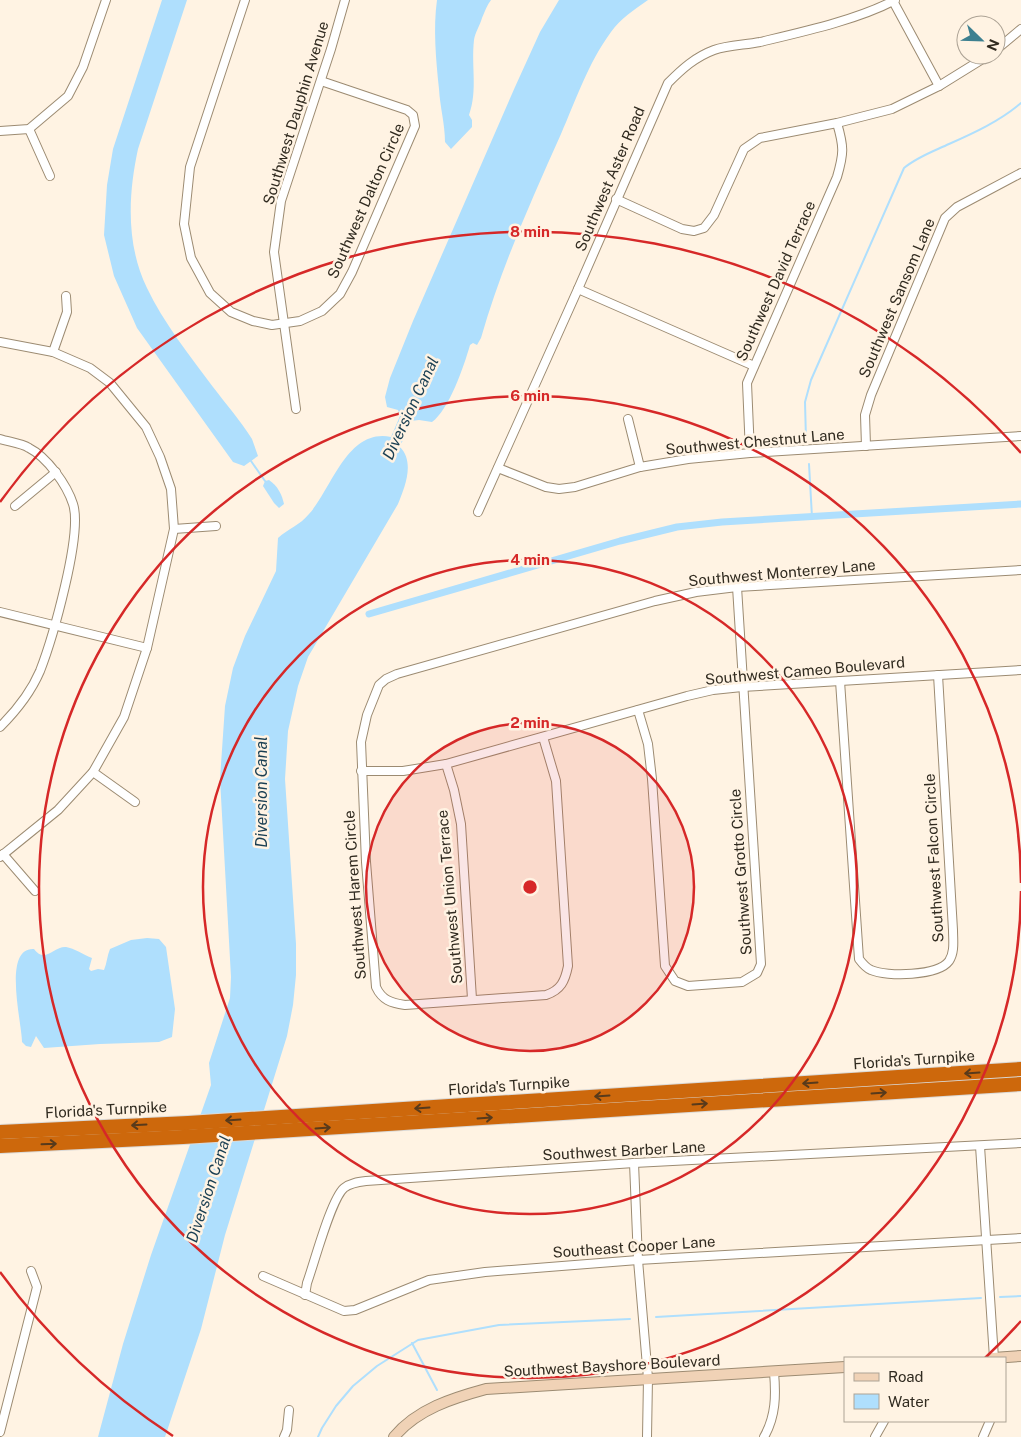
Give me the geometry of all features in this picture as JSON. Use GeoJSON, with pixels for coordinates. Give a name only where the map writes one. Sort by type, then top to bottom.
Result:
{"type":"FeatureCollection","features":[{"type":"Feature","properties":{"kind":"highway","name":"Florida's Turnpike"},"geometry":{"type":"LineString","coordinates":[[0,1132],[188,1123],[1021,1070]]}},
{"type":"Feature","properties":{"kind":"highway","name":"Florida's Turnpike"},"geometry":{"type":"LineString","coordinates":[[0,1146],[183,1137],[1021,1084]]}},
{"type":"Feature","properties":{"kind":"street"},"geometry":{"type":"LineString","coordinates":[[0,131],[29,128],[68,96],[83,67],[106,0]]}},
{"type":"Feature","properties":{"kind":"street","name":"Southwest Dalton Circle"},"geometry":{"type":"LineString","coordinates":[[245,0],[190,167],[184,224],[191,258],[210,293],[230,312],[261,324],[285,324],[300,321],[322,311],[334,301],[345,286],[415,126],[415,119],[411,112],[320,80]]}},
{"type":"Feature","properties":{"kind":"street","name":"Southwest Dauphin Avenue"},"geometry":{"type":"LineString","coordinates":[[296,409],[274,252],[281,201],[345,0]]}},
{"type":"Feature","properties":{"kind":"street"},"geometry":{"type":"LineString","coordinates":[[894,1],[940,86]]}},
{"type":"Feature","properties":{"kind":"street","name":"Southwest Aster Road"},"geometry":{"type":"LineString","coordinates":[[478,512],[668,83],[689,63],[715,50],[758,42],[825,25],[894,1]]}},
{"type":"Feature","properties":{"kind":"street"},"geometry":{"type":"LineString","coordinates":[[1006,42],[1021,29]]}},
{"type":"Feature","properties":{"kind":"street"},"geometry":{"type":"LineString","coordinates":[[616,199],[682,229],[694,231],[704,228],[714,215],[744,149],[760,138],[837,123],[892,109],[940,86],[973,65]]}},
{"type":"Feature","properties":{"kind":"street","name":"Southwest David Terrace"},"geometry":{"type":"LineString","coordinates":[[750,453],[747,384],[837,177],[843,157],[842,142],[837,123]]}},
{"type":"Feature","properties":{"kind":"street"},"geometry":{"type":"LineString","coordinates":[[29,128],[50,176]]}},
{"type":"Feature","properties":{"kind":"street"},"geometry":{"type":"LineString","coordinates":[[1019,174],[1021,184]]}},
{"type":"Feature","properties":{"kind":"street","name":"Southwest Sansom Lane"},"geometry":{"type":"LineString","coordinates":[[866,446],[866,415],[871,395],[945,218],[956,207],[1019,174]]}},
{"type":"Feature","properties":{"kind":"street"},"geometry":{"type":"LineString","coordinates":[[578,289],[754,366]]}},
{"type":"Feature","properties":{"kind":"street"},"geometry":{"type":"LineString","coordinates":[[53,352],[67,312],[66,296]]}},
{"type":"Feature","properties":{"kind":"street"},"geometry":{"type":"LineString","coordinates":[[0,342],[53,352],[90,368],[110,383],[146,427],[160,458],[171,488],[174,529],[147,648],[124,717],[93,772],[58,810],[2,856],[34,891]]}},
{"type":"Feature","properties":{"kind":"street"},"geometry":{"type":"LineString","coordinates":[[628,419],[640,467]]}},
{"type":"Feature","properties":{"kind":"street","name":"Southwest Chestnut Lane"},"geometry":{"type":"LineString","coordinates":[[498,468],[546,487],[559,489],[576,487],[640,467],[688,459],[750,453],[1021,436]]}},
{"type":"Feature","properties":{"kind":"street"},"geometry":{"type":"LineString","coordinates":[[0,439],[28,447],[44,458],[56,472],[74,504],[75,534],[55,625],[40,672],[11,716],[0,727]]}},
{"type":"Feature","properties":{"kind":"street"},"geometry":{"type":"LineString","coordinates":[[15,506],[56,472]]}},
{"type":"Feature","properties":{"kind":"street"},"geometry":{"type":"LineString","coordinates":[[174,529],[216,526]]}},
{"type":"Feature","properties":{"kind":"street","name":"Southwest Monterrey Lane"},"geometry":{"type":"LineString","coordinates":[[378,685],[397,674],[655,601],[696,592],[737,587],[1021,570]]}},
{"type":"Feature","properties":{"kind":"street","name":"Southwest Grotto Circle"},"geometry":{"type":"LineString","coordinates":[[638,710],[648,744],[652,779],[665,966],[675,981],[688,986],[742,982],[757,973],[761,964],[737,587]]}},
{"type":"Feature","properties":{"kind":"street"},"geometry":{"type":"LineString","coordinates":[[0,612],[147,648]]}},
{"type":"Feature","properties":{"kind":"street","name":"Southwest Cameo Boulevard"},"geometry":{"type":"LineString","coordinates":[[361,771],[403,771],[446,764],[713,690],[1021,670]]}},
{"type":"Feature","properties":{"kind":"street","name":"Southwest Falcon Circle"},"geometry":{"type":"LineString","coordinates":[[840,681],[859,959],[868,969],[897,975],[936,970],[948,962],[953,950],[938,675]]}},
{"type":"Feature","properties":{"kind":"street","name":"Southwest Harem Circle"},"geometry":{"type":"LineString","coordinates":[[378,685],[360,742],[361,771],[376,987],[380,996],[392,1003],[546,995],[556,992],[565,981],[568,966],[556,781],[543,737]]}},
{"type":"Feature","properties":{"kind":"street","name":"Southwest Union Terrace"},"geometry":{"type":"LineString","coordinates":[[446,764],[461,824],[472,999]]}},
{"type":"Feature","properties":{"kind":"street"},"geometry":{"type":"LineString","coordinates":[[93,772],[135,802]]}},
{"type":"Feature","properties":{"kind":"street","name":"Southwest Barber Lane"},"geometry":{"type":"LineString","coordinates":[[305,1295],[307,1283],[334,1202],[342,1189],[351,1184],[376,1180],[634,1163],[1021,1143]]}},
{"type":"Feature","properties":{"kind":"street"},"geometry":{"type":"LineString","coordinates":[[980,1146],[994,1357]]}},
{"type":"Feature","properties":{"kind":"street"},"geometry":{"type":"LineString","coordinates":[[634,1163],[638,1260],[648,1378],[647,1437]]}},
{"type":"Feature","properties":{"kind":"street","name":"Southeast Cooper Lane"},"geometry":{"type":"LineString","coordinates":[[263,1276],[344,1311],[355,1310],[429,1280],[485,1272],[638,1260],[1021,1238]]}},
{"type":"Feature","properties":{"kind":"street"},"geometry":{"type":"LineString","coordinates":[[0,1432],[37,1287],[31,1271]]}},
{"type":"Feature","properties":{"kind":"street"},"geometry":{"type":"LineString","coordinates":[[1006,1357],[1021,1356]]}},
{"type":"Feature","properties":{"kind":"street","name":"Southwest Bayshore Boulevard"},"geometry":{"type":"LineString","coordinates":[[394,1437],[419,1415],[449,1399],[486,1389],[844,1367]]}},
{"type":"Feature","properties":{"kind":"street"},"geometry":{"type":"LineString","coordinates":[[764,1437],[770,1427],[776,1403],[774,1372]]}},
{"type":"Feature","properties":{"kind":"street"},"geometry":{"type":"LineString","coordinates":[[284,1437],[287,1430],[289,1410]]}},
{"type":"Feature","properties":{"kind":"street"},"geometry":{"type":"LineString","coordinates":[[875,1437],[883,1422]]}},
{"type":"Feature","properties":{"kind":"street"},"geometry":{"type":"LineString","coordinates":[[983,1437],[990,1422]]}},
{"type":"Feature","properties":{"kind":"water"},"geometry":{"type":"Polygon","coordinates":[[[162,0],[187,0],[138,149],[131,202],[132,237],[135,255],[140,272],[153,301],[186,351],[252,439],[258,456],[244,466],[233,462],[137,328],[114,276],[104,235],[107,185],[113,149],[162,0]]]}},
{"type":"Feature","properties":{"kind":"water"},"geometry":{"type":"Polygon","coordinates":[[[437,0],[491,0],[474,40],[474,87],[469,115],[472,120],[472,127],[451,149],[445,142],[435,44],[437,0]]]}},
{"type":"Feature","properties":{"kind":"water","name":"Diversion Canal"},"geometry":{"type":"Polygon","coordinates":[[[559,0],[648,0],[619,23],[596,56],[517,235],[481,338],[477,345],[473,343],[470,345],[455,387],[438,416],[432,422],[411,421],[400,447],[405,453],[408,467],[406,482],[398,504],[308,657],[298,686],[288,731],[285,779],[296,944],[296,975],[287,1036],[225,1235],[201,1329],[165,1437],[98,1437],[123,1344],[151,1255],[211,1085],[209,1063],[230,998],[231,977],[220,779],[225,706],[233,668],[245,636],[276,571],[278,538],[309,514],[352,451],[363,442],[376,437],[391,437],[400,416],[398,410],[387,407],[385,397],[390,378],[515,87],[540,32],[559,0]]]}},
{"type":"Feature","properties":{"kind":"water"},"geometry":{"type":"Polygon","coordinates":[[[269,480],[282,497],[284,504],[279,508],[263,486],[265,481],[269,480]]]}},
{"type":"Feature","properties":{"kind":"water"},"geometry":{"type":"Polygon","coordinates":[[[159,939],[166,947],[175,1009],[172,1037],[159,1042],[44,1048],[36,1036],[31,1047],[26,1046],[22,1042],[17,1004],[16,973],[19,960],[24,952],[34,949],[42,955],[46,955],[66,947],[92,958],[89,969],[91,971],[104,970],[110,949],[131,940],[159,939]]]}},
{"type":"Feature","properties":{"kind":"waterway"},"geometry":{"type":"LineString","coordinates":[[806,440],[805,402],[811,380],[904,168],[920,157],[986,126],[1021,103]]}},
{"type":"Feature","properties":{"kind":"waterway"},"geometry":{"type":"LineString","coordinates":[[251,461],[265,481]]}},
{"type":"Feature","properties":{"kind":"waterway"},"geometry":{"type":"LineString","coordinates":[[809,464],[812,517]]}},
{"type":"Feature","properties":{"kind":"waterway"},"geometry":{"type":"LineString","coordinates":[[369,614],[620,541],[677,527],[722,522],[1021,504]]}},
{"type":"Feature","properties":{"kind":"waterway"},"geometry":{"type":"LineString","coordinates":[[1000,1297],[1021,1296]]}},
{"type":"Feature","properties":{"kind":"waterway"},"geometry":{"type":"LineString","coordinates":[[656,1317],[981,1298]]}},
{"type":"Feature","properties":{"kind":"waterway"},"geometry":{"type":"LineString","coordinates":[[318,1437],[336,1406],[353,1386],[377,1366],[418,1340],[499,1325],[630,1319]]}},
{"type":"Feature","properties":{"kind":"waterway"},"geometry":{"type":"LineString","coordinates":[[412,1343],[437,1390]]}}]}
